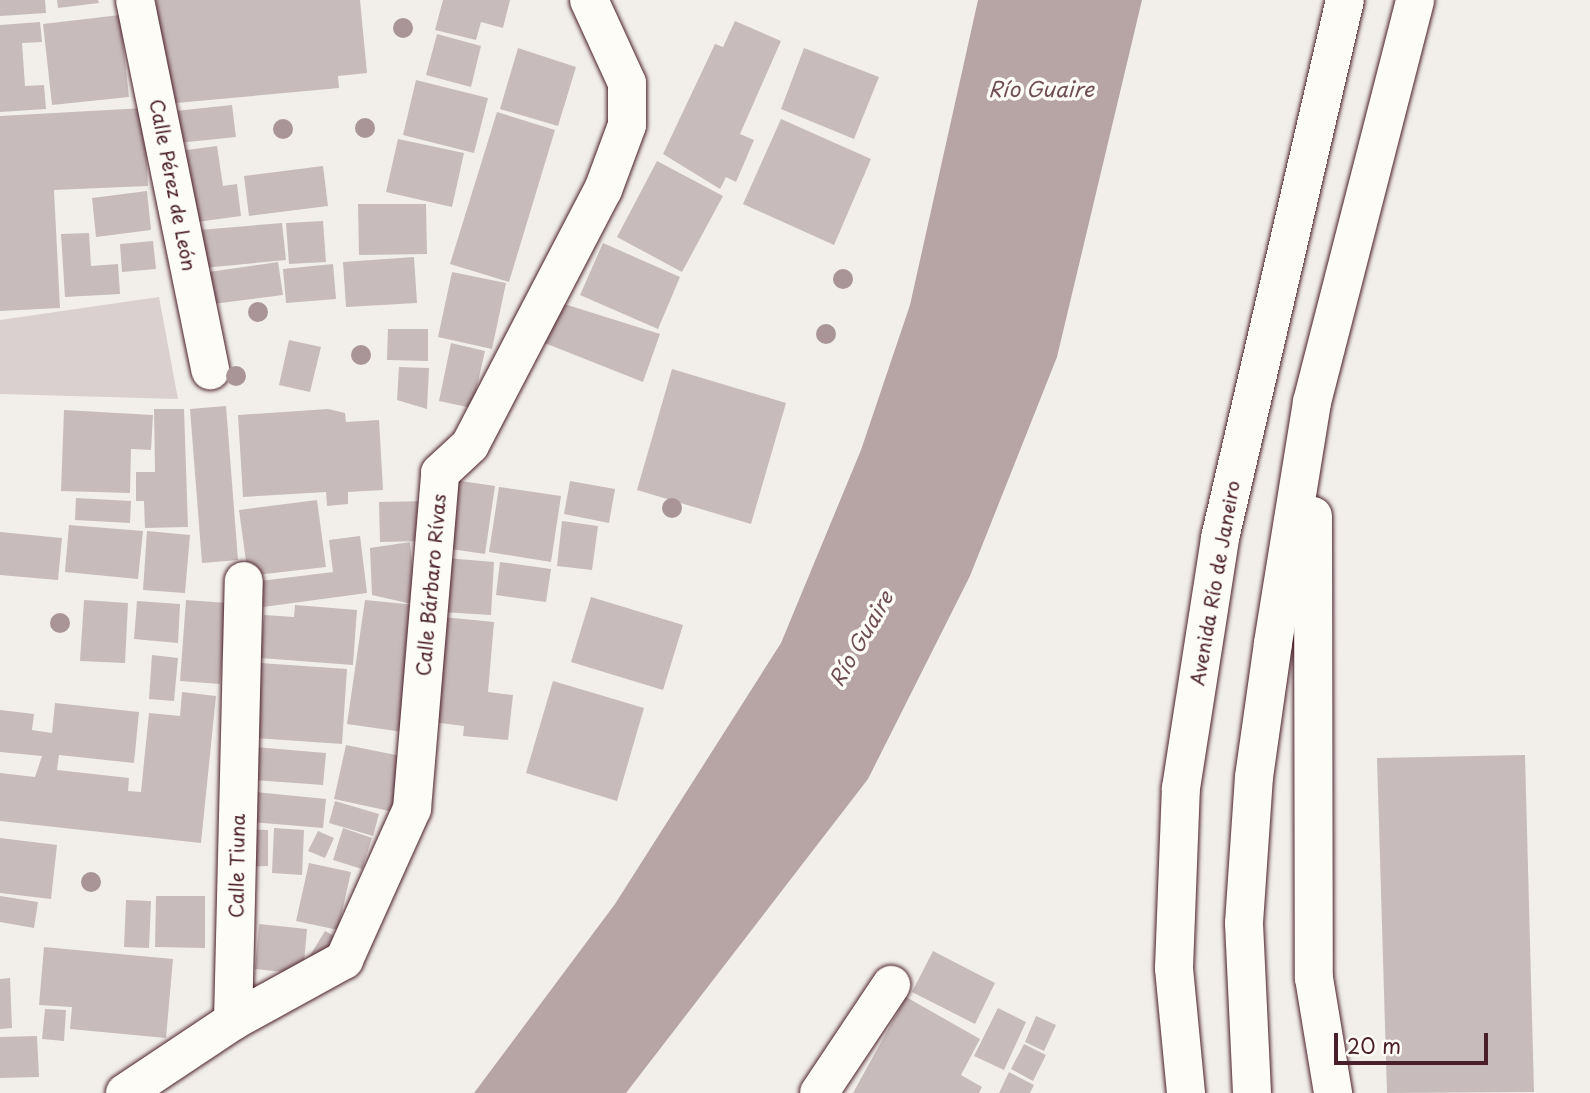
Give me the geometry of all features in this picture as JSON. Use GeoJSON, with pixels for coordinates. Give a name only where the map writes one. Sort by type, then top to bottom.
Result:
{"type":"FeatureCollection","features":[{"type":"Feature","properties":{"kind":"street","name":"Calle Pérez de León"},"geometry":{"type":"LineString","coordinates":[[135,0],[210,370]]}},
{"type":"Feature","properties":{"kind":"street","name":"Calle Bárbaro Rívas"},"geometry":{"type":"LineString","coordinates":[[233,1021],[344,960],[412,809],[440,473],[470,446],[603,190],[627,125],[627,83],[589,0]]}},
{"type":"Feature","properties":{"kind":"street","name":"Avenida Río de Janeiro"},"geometry":{"type":"LineString","coordinates":[[1186,1093],[1174,968],[1181,788],[1220,538],[1345,0]]}},
{"type":"Feature","properties":{"kind":"street"},"geometry":{"type":"LineString","coordinates":[[1252,1093],[1244,923],[1254,777],[1312,402],[1415,0]]}},
{"type":"Feature","properties":{"kind":"street"},"geometry":{"type":"LineString","coordinates":[[1312,402],[1314,978],[1333,1093]]}},
{"type":"Feature","properties":{"kind":"street","name":"Calle Tiuna"},"geometry":{"type":"LineString","coordinates":[[233,1021],[244,581]]}},
{"type":"Feature","properties":{"kind":"street"},"geometry":{"type":"LineString","coordinates":[[819,1093],[891,985]]}},
{"type":"Feature","properties":{"kind":"street"},"geometry":{"type":"LineString","coordinates":[[125,1093],[233,1021]]}},
{"type":"Feature","properties":{"kind":"shaded area"},"geometry":{"type":"Polygon","coordinates":[[[159,297],[178,399],[0,394],[0,320],[159,297]]]}},
{"type":"Feature","properties":{"kind":"water","name":"Río Guaire"},"geometry":{"type":"Polygon","coordinates":[[[978,0],[1142,0],[1057,357],[970,576],[868,779],[626,1093],[474,1093],[615,904],[781,643],[861,450],[910,305],[978,0]]]}},
{"type":"Feature","properties":{"kind":"building"},"geometry":{"type":"Polygon","coordinates":[[[0,0],[45,0],[46,13],[0,16],[0,0]]]}},
{"type":"Feature","properties":{"kind":"building"},"geometry":{"type":"Polygon","coordinates":[[[57,0],[98,0],[99,3],[58,8],[57,0]]]}},
{"type":"Feature","properties":{"kind":"building"},"geometry":{"type":"Polygon","coordinates":[[[156,0],[360,0],[367,73],[338,76],[339,88],[165,104],[156,0]]]}},
{"type":"Feature","properties":{"kind":"building"},"geometry":{"type":"Polygon","coordinates":[[[443,0],[510,0],[503,28],[481,22],[476,40],[435,30],[443,0]]]}},
{"type":"Feature","properties":{"kind":"building"},"geometry":{"type":"Polygon","coordinates":[[[120,15],[129,97],[52,105],[43,24],[120,15]]]}},
{"type":"Feature","properties":{"kind":"building"},"geometry":{"type":"Polygon","coordinates":[[[735,21],[781,41],[740,134],[754,140],[736,182],[726,177],[720,189],[663,154],[715,44],[723,47],[735,21]]]}},
{"type":"Feature","properties":{"kind":"building"},"geometry":{"type":"Polygon","coordinates":[[[40,22],[42,42],[22,43],[25,86],[44,85],[46,109],[0,112],[0,25],[40,22]]]}},
{"type":"Feature","properties":{"kind":"building"},"geometry":{"type":"Polygon","coordinates":[[[437,34],[481,46],[471,87],[426,75],[437,34]]]}},
{"type":"Feature","properties":{"kind":"building"},"geometry":{"type":"Polygon","coordinates":[[[518,48],[576,67],[558,126],[500,109],[518,48]]]}},
{"type":"Feature","properties":{"kind":"building"},"geometry":{"type":"Polygon","coordinates":[[[804,48],[879,77],[854,139],[781,109],[804,48]]]}},
{"type":"Feature","properties":{"kind":"building"},"geometry":{"type":"Polygon","coordinates":[[[416,80],[488,98],[474,153],[403,135],[416,80]]]}},
{"type":"Feature","properties":{"kind":"building"},"geometry":{"type":"Polygon","coordinates":[[[232,105],[236,137],[178,143],[175,111],[232,105]]]}},
{"type":"Feature","properties":{"kind":"building"},"geometry":{"type":"Polygon","coordinates":[[[144,108],[148,186],[54,190],[60,308],[0,311],[0,116],[144,108]]]}},
{"type":"Feature","properties":{"kind":"building"},"geometry":{"type":"Polygon","coordinates":[[[497,112],[555,130],[509,282],[450,264],[497,112]]]}},
{"type":"Feature","properties":{"kind":"building"},"geometry":{"type":"Polygon","coordinates":[[[781,119],[871,159],[834,245],[743,204],[781,119]]]}},
{"type":"Feature","properties":{"kind":"building"},"geometry":{"type":"Polygon","coordinates":[[[398,139],[464,153],[452,207],[386,192],[398,139]]]}},
{"type":"Feature","properties":{"kind":"building"},"geometry":{"type":"Polygon","coordinates":[[[217,146],[223,186],[237,184],[241,216],[189,223],[179,151],[217,146]]]}},
{"type":"Feature","properties":{"kind":"building"},"geometry":{"type":"Polygon","coordinates":[[[657,161],[723,196],[682,272],[617,237],[657,161]]]}},
{"type":"Feature","properties":{"kind":"building"},"geometry":{"type":"Polygon","coordinates":[[[323,166],[328,206],[249,216],[244,176],[323,166]]]}},
{"type":"Feature","properties":{"kind":"building"},"geometry":{"type":"Polygon","coordinates":[[[147,191],[151,230],[96,237],[92,198],[147,191]]]}},
{"type":"Feature","properties":{"kind":"building"},"geometry":{"type":"Polygon","coordinates":[[[358,204],[426,204],[427,254],[359,255],[358,204]]]}},
{"type":"Feature","properties":{"kind":"building"},"geometry":{"type":"Polygon","coordinates":[[[323,221],[326,262],[289,264],[286,223],[323,221]]]}},
{"type":"Feature","properties":{"kind":"building"},"geometry":{"type":"Polygon","coordinates":[[[282,223],[286,260],[203,268],[199,230],[282,223]]]}},
{"type":"Feature","properties":{"kind":"building"},"geometry":{"type":"Polygon","coordinates":[[[89,233],[91,266],[118,264],[120,294],[65,297],[61,234],[89,233]]]}},
{"type":"Feature","properties":{"kind":"building"},"geometry":{"type":"Polygon","coordinates":[[[153,241],[156,269],[122,272],[120,244],[153,241]]]}},
{"type":"Feature","properties":{"kind":"building"},"geometry":{"type":"Polygon","coordinates":[[[603,243],[680,277],[658,329],[580,295],[603,243]]]}},
{"type":"Feature","properties":{"kind":"building"},"geometry":{"type":"Polygon","coordinates":[[[414,257],[417,303],[346,307],[343,262],[414,257]]]}},
{"type":"Feature","properties":{"kind":"building"},"geometry":{"type":"Polygon","coordinates":[[[278,262],[283,295],[205,305],[201,273],[278,262]]]}},
{"type":"Feature","properties":{"kind":"building"},"geometry":{"type":"Polygon","coordinates":[[[333,264],[336,299],[286,303],[283,269],[333,264]]]}},
{"type":"Feature","properties":{"kind":"building"},"geometry":{"type":"Polygon","coordinates":[[[452,272],[506,283],[492,349],[438,337],[452,272]]]}},
{"type":"Feature","properties":{"kind":"building"},"geometry":{"type":"Polygon","coordinates":[[[561,303],[660,334],[643,382],[537,340],[561,303]]]}},
{"type":"Feature","properties":{"kind":"building"},"geometry":{"type":"Polygon","coordinates":[[[388,329],[428,329],[428,361],[387,360],[388,329]]]}},
{"type":"Feature","properties":{"kind":"building"},"geometry":{"type":"Polygon","coordinates":[[[289,340],[321,347],[310,392],[279,385],[289,340]]]}},
{"type":"Feature","properties":{"kind":"building"},"geometry":{"type":"Polygon","coordinates":[[[451,343],[485,351],[472,408],[439,401],[451,343]]]}},
{"type":"Feature","properties":{"kind":"building"},"geometry":{"type":"Polygon","coordinates":[[[399,367],[429,368],[427,409],[397,400],[399,367]]]}},
{"type":"Feature","properties":{"kind":"building"},"geometry":{"type":"Polygon","coordinates":[[[672,369],[786,403],[751,524],[637,490],[672,369]]]}},
{"type":"Feature","properties":{"kind":"building"},"geometry":{"type":"Polygon","coordinates":[[[226,406],[238,560],[202,563],[190,409],[226,406]]]}},
{"type":"Feature","properties":{"kind":"building"},"geometry":{"type":"Polygon","coordinates":[[[154,409],[184,409],[188,527],[145,528],[144,501],[136,501],[136,472],[155,472],[154,409]]]}},
{"type":"Feature","properties":{"kind":"building"},"geometry":{"type":"Polygon","coordinates":[[[328,409],[345,413],[346,422],[379,420],[383,490],[348,492],[348,504],[327,506],[326,492],[243,497],[238,415],[328,409]]]}},
{"type":"Feature","properties":{"kind":"building"},"geometry":{"type":"Polygon","coordinates":[[[64,410],[153,415],[151,450],[131,449],[130,493],[61,491],[64,410]]]}},
{"type":"Feature","properties":{"kind":"building"},"geometry":{"type":"Polygon","coordinates":[[[454,480],[495,486],[485,554],[444,548],[454,480]]]}},
{"type":"Feature","properties":{"kind":"building"},"geometry":{"type":"Polygon","coordinates":[[[570,481],[615,489],[609,523],[564,514],[570,481]]]}},
{"type":"Feature","properties":{"kind":"building"},"geometry":{"type":"Polygon","coordinates":[[[499,487],[561,496],[551,562],[489,552],[499,487]]]}},
{"type":"Feature","properties":{"kind":"building"},"geometry":{"type":"Polygon","coordinates":[[[76,498],[131,501],[130,523],[75,520],[76,498]]]}},
{"type":"Feature","properties":{"kind":"building"},"geometry":{"type":"Polygon","coordinates":[[[317,500],[326,567],[248,576],[239,510],[317,500]]]}},
{"type":"Feature","properties":{"kind":"building"},"geometry":{"type":"Polygon","coordinates":[[[430,501],[426,541],[380,542],[379,502],[430,501]]]}},
{"type":"Feature","properties":{"kind":"building"},"geometry":{"type":"Polygon","coordinates":[[[562,521],[598,526],[592,570],[557,566],[562,521]]]}},
{"type":"Feature","properties":{"kind":"building"},"geometry":{"type":"Polygon","coordinates":[[[69,525],[143,531],[138,579],[65,572],[69,525]]]}},
{"type":"Feature","properties":{"kind":"building"},"geometry":{"type":"Polygon","coordinates":[[[147,531],[190,535],[185,593],[143,590],[147,531]]]}},
{"type":"Feature","properties":{"kind":"building"},"geometry":{"type":"Polygon","coordinates":[[[0,532],[62,538],[58,580],[0,575],[0,532]]]}},
{"type":"Feature","properties":{"kind":"building"},"geometry":{"type":"Polygon","coordinates":[[[360,536],[367,593],[263,607],[260,581],[333,572],[329,540],[360,536]]]}},
{"type":"Feature","properties":{"kind":"building"},"geometry":{"type":"Polygon","coordinates":[[[410,542],[416,605],[372,595],[370,548],[410,542]]]}},
{"type":"Feature","properties":{"kind":"building"},"geometry":{"type":"Polygon","coordinates":[[[446,558],[494,562],[491,615],[442,612],[446,558]]]}},
{"type":"Feature","properties":{"kind":"building"},"geometry":{"type":"Polygon","coordinates":[[[500,562],[551,569],[546,602],[496,595],[500,562]]]}},
{"type":"Feature","properties":{"kind":"building"},"geometry":{"type":"Polygon","coordinates":[[[591,597],[683,625],[663,690],[571,662],[591,597]]]}},
{"type":"Feature","properties":{"kind":"building"},"geometry":{"type":"Polygon","coordinates":[[[84,600],[128,603],[125,663],[80,661],[84,600]]]}},
{"type":"Feature","properties":{"kind":"building"},"geometry":{"type":"Polygon","coordinates":[[[186,600],[227,603],[220,684],[180,681],[186,600]]]}},
{"type":"Feature","properties":{"kind":"building"},"geometry":{"type":"Polygon","coordinates":[[[365,600],[416,605],[410,733],[347,724],[365,600]]]}},
{"type":"Feature","properties":{"kind":"building"},"geometry":{"type":"Polygon","coordinates":[[[137,601],[180,604],[178,643],[134,639],[137,601]]]}},
{"type":"Feature","properties":{"kind":"building"},"geometry":{"type":"Polygon","coordinates":[[[295,605],[357,610],[353,665],[260,658],[264,615],[294,617],[295,605]]]}},
{"type":"Feature","properties":{"kind":"building"},"geometry":{"type":"Polygon","coordinates":[[[443,617],[494,622],[488,692],[513,695],[508,740],[463,736],[464,726],[432,722],[443,617]]]}},
{"type":"Feature","properties":{"kind":"building"},"geometry":{"type":"Polygon","coordinates":[[[152,655],[178,658],[174,701],[149,699],[152,655]]]}},
{"type":"Feature","properties":{"kind":"building"},"geometry":{"type":"Polygon","coordinates":[[[260,663],[347,669],[342,744],[255,738],[260,663]]]}},
{"type":"Feature","properties":{"kind":"building"},"geometry":{"type":"Polygon","coordinates":[[[553,681],[644,708],[617,801],[526,773],[553,681]]]}},
{"type":"Feature","properties":{"kind":"building"},"geometry":{"type":"Polygon","coordinates":[[[182,692],[216,696],[201,843],[0,821],[0,773],[35,777],[42,756],[0,752],[0,710],[34,714],[32,730],[52,733],[55,703],[139,712],[134,763],[59,755],[57,770],[129,778],[128,791],[141,792],[149,713],[180,716],[182,692]]]}},
{"type":"Feature","properties":{"kind":"building"},"geometry":{"type":"Polygon","coordinates":[[[346,745],[406,757],[394,812],[334,799],[346,745]]]}},
{"type":"Feature","properties":{"kind":"building"},"geometry":{"type":"Polygon","coordinates":[[[255,747],[326,753],[323,785],[253,780],[255,747]]]}},
{"type":"Feature","properties":{"kind":"building"},"geometry":{"type":"Polygon","coordinates":[[[1525,755],[1534,1092],[1387,1093],[1377,758],[1525,755]]]}},
{"type":"Feature","properties":{"kind":"building"},"geometry":{"type":"Polygon","coordinates":[[[255,792],[326,799],[323,828],[252,822],[255,792]]]}},
{"type":"Feature","properties":{"kind":"building"},"geometry":{"type":"Polygon","coordinates":[[[335,801],[379,814],[373,836],[329,823],[335,801]]]}},
{"type":"Feature","properties":{"kind":"building"},"geometry":{"type":"Polygon","coordinates":[[[274,828],[304,830],[302,875],[272,873],[274,828]]]}},
{"type":"Feature","properties":{"kind":"building"},"geometry":{"type":"Polygon","coordinates":[[[343,828],[372,838],[362,869],[333,860],[343,828]]]}},
{"type":"Feature","properties":{"kind":"building"},"geometry":{"type":"Polygon","coordinates":[[[245,829],[268,830],[268,866],[245,867],[245,829]]]}},
{"type":"Feature","properties":{"kind":"building"},"geometry":{"type":"Polygon","coordinates":[[[318,831],[334,838],[325,858],[308,851],[318,831]]]}},
{"type":"Feature","properties":{"kind":"building"},"geometry":{"type":"Polygon","coordinates":[[[0,838],[57,845],[51,899],[0,893],[0,838]]]}},
{"type":"Feature","properties":{"kind":"building"},"geometry":{"type":"Polygon","coordinates":[[[309,863],[351,872],[338,930],[296,921],[309,863]]]}},
{"type":"Feature","properties":{"kind":"building"},"geometry":{"type":"Polygon","coordinates":[[[0,896],[38,902],[34,928],[0,922],[0,896]]]}},
{"type":"Feature","properties":{"kind":"building"},"geometry":{"type":"Polygon","coordinates":[[[156,896],[205,896],[205,948],[155,947],[156,896]]]}},
{"type":"Feature","properties":{"kind":"building"},"geometry":{"type":"Polygon","coordinates":[[[126,900],[151,901],[149,948],[124,947],[126,900]]]}},
{"type":"Feature","properties":{"kind":"building"},"geometry":{"type":"Polygon","coordinates":[[[259,924],[307,929],[303,974],[255,969],[259,924]]]}},
{"type":"Feature","properties":{"kind":"building"},"geometry":{"type":"Polygon","coordinates":[[[325,931],[336,937],[318,968],[306,962],[325,931]]]}},
{"type":"Feature","properties":{"kind":"building"},"geometry":{"type":"Polygon","coordinates":[[[44,947],[173,959],[166,1038],[70,1029],[72,1007],[39,1005],[44,947]]]}},
{"type":"Feature","properties":{"kind":"building"},"geometry":{"type":"Polygon","coordinates":[[[933,951],[995,983],[975,1024],[912,992],[933,951]]]}},
{"type":"Feature","properties":{"kind":"building"},"geometry":{"type":"Polygon","coordinates":[[[10,978],[12,1028],[0,1029],[0,979],[10,978]]]}},
{"type":"Feature","properties":{"kind":"building"},"geometry":{"type":"Polygon","coordinates":[[[906,997],[980,1039],[961,1075],[982,1087],[979,1093],[853,1093],[906,997]]]}},
{"type":"Feature","properties":{"kind":"building"},"geometry":{"type":"Polygon","coordinates":[[[998,1008],[1026,1022],[1004,1070],[974,1056],[998,1008]]]}},
{"type":"Feature","properties":{"kind":"building"},"geometry":{"type":"Polygon","coordinates":[[[45,1009],[66,1010],[64,1041],[42,1039],[45,1009]]]}},
{"type":"Feature","properties":{"kind":"building"},"geometry":{"type":"Polygon","coordinates":[[[1036,1016],[1056,1025],[1044,1051],[1025,1042],[1036,1016]]]}},
{"type":"Feature","properties":{"kind":"building"},"geometry":{"type":"Polygon","coordinates":[[[37,1036],[39,1077],[0,1078],[0,1037],[37,1036]]]}},
{"type":"Feature","properties":{"kind":"building"},"geometry":{"type":"Polygon","coordinates":[[[1024,1044],[1046,1055],[1033,1081],[1011,1069],[1024,1044]]]}},
{"type":"Feature","properties":{"kind":"building"},"geometry":{"type":"Polygon","coordinates":[[[1009,1072],[1034,1085],[1030,1093],[999,1093],[1009,1072]]]}}]}
